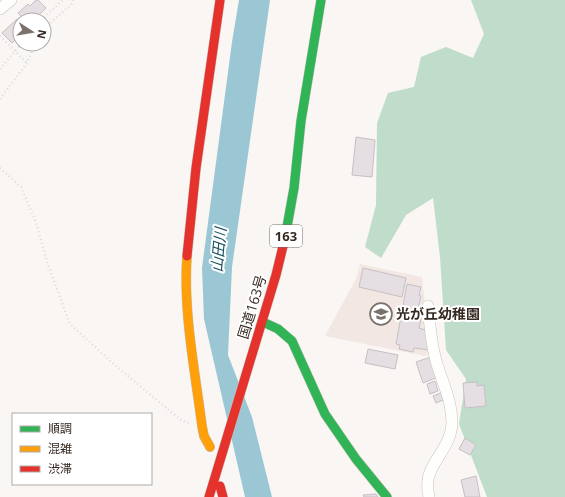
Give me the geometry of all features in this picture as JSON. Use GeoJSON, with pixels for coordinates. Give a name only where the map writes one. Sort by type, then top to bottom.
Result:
{"type":"FeatureCollection","features":[{"type":"Feature","properties":{"kind":"main road"},"geometry":{"type":"LineString","coordinates":[[210,447],[204,436],[202,426],[187,303],[186,275],[196,168],[220,0]]}},
{"type":"Feature","properties":{"kind":"main road","name":"国道163号"},"geometry":{"type":"LineString","coordinates":[[209,497],[254,347],[263,322],[286,232],[294,188],[301,121],[321,0]]}},
{"type":"Feature","properties":{"kind":"main road","name":"国道163号"},"geometry":{"type":"LineString","coordinates":[[301,121],[304,48]]}},
{"type":"Feature","properties":{"kind":"main road"},"geometry":{"type":"LineString","coordinates":[[263,322],[278,329],[292,341],[324,414],[356,459],[387,497]]}},
{"type":"Feature","properties":{"kind":"main road"},"geometry":{"type":"LineString","coordinates":[[220,486],[223,497]]}},
{"type":"Feature","properties":{"kind":"street"},"geometry":{"type":"LineString","coordinates":[[0,9],[11,0]]}},
{"type":"Feature","properties":{"kind":"street"},"geometry":{"type":"LineString","coordinates":[[428,306],[432,346],[451,406],[452,421],[451,434],[443,451],[431,470],[427,487],[429,497]]}},
{"type":"Feature","properties":{"kind":"path"},"geometry":{"type":"LineString","coordinates":[[50,12],[63,0]]}},
{"type":"Feature","properties":{"kind":"path"},"geometry":{"type":"LineString","coordinates":[[52,21],[71,5],[73,0]]}},
{"type":"Feature","properties":{"kind":"path"},"geometry":{"type":"LineString","coordinates":[[0,36],[12,49]]}},
{"type":"Feature","properties":{"kind":"path"},"geometry":{"type":"LineString","coordinates":[[0,69],[15,52],[27,63]]}},
{"type":"Feature","properties":{"kind":"path"},"geometry":{"type":"LineString","coordinates":[[0,99],[27,63],[32,52]]}},
{"type":"Feature","properties":{"kind":"path"},"geometry":{"type":"LineString","coordinates":[[0,168],[22,187],[36,222],[48,265],[70,324],[116,366],[182,421],[202,426]]}},
{"type":"Feature","properties":{"kind":"shaded area","name":"光が丘幼稚園"},"geometry":{"type":"Polygon","coordinates":[[[360,264],[422,277],[430,352],[425,356],[325,336],[357,277],[360,264]]]}},
{"type":"Feature","properties":{"kind":"green space"},"geometry":{"type":"Polygon","coordinates":[[[471,0],[565,0],[565,497],[487,497],[459,424],[466,379],[446,350],[440,257],[433,198],[406,215],[381,258],[365,247],[376,205],[377,123],[388,93],[414,87],[421,57],[446,47],[473,58],[484,34],[471,0]]]}},
{"type":"Feature","properties":{"kind":"water","name":"山田川"},"geometry":{"type":"Polygon","coordinates":[[[239,0],[270,0],[232,267],[228,355],[252,417],[272,497],[245,497],[204,319],[202,268],[239,0]]]}},
{"type":"Feature","properties":{"kind":"building"},"geometry":{"type":"Polygon","coordinates":[[[38,0],[46,8],[42,12],[19,12],[28,4],[30,6],[38,0]]]}},
{"type":"Feature","properties":{"kind":"building"},"geometry":{"type":"Polygon","coordinates":[[[12,24],[12,43],[2,33],[12,24]]]}},
{"type":"Feature","properties":{"kind":"building"},"geometry":{"type":"Polygon","coordinates":[[[356,137],[375,140],[372,177],[352,175],[356,137]]]}},
{"type":"Feature","properties":{"kind":"building"},"geometry":{"type":"Polygon","coordinates":[[[363,268],[406,278],[402,297],[359,287],[363,268]]]}},
{"type":"Feature","properties":{"kind":"building"},"geometry":{"type":"Polygon","coordinates":[[[407,284],[421,287],[419,295],[421,296],[418,309],[423,310],[419,328],[425,330],[429,350],[414,348],[413,352],[399,349],[400,345],[396,344],[407,284]]]}},
{"type":"Feature","properties":{"kind":"building"},"geometry":{"type":"Polygon","coordinates":[[[368,349],[398,355],[395,369],[365,363],[368,349]]]}},
{"type":"Feature","properties":{"kind":"building"},"geometry":{"type":"Polygon","coordinates":[[[431,357],[438,377],[423,383],[416,362],[431,357]]]}},
{"type":"Feature","properties":{"kind":"building"},"geometry":{"type":"Polygon","coordinates":[[[435,381],[438,391],[430,394],[427,384],[435,381]]]}},
{"type":"Feature","properties":{"kind":"building"},"geometry":{"type":"Polygon","coordinates":[[[477,382],[477,386],[484,385],[486,406],[465,408],[463,383],[477,382]]]}},
{"type":"Feature","properties":{"kind":"building"},"geometry":{"type":"Polygon","coordinates":[[[443,392],[446,399],[436,403],[433,396],[443,392]]]}},
{"type":"Feature","properties":{"kind":"building"},"geometry":{"type":"Polygon","coordinates":[[[465,438],[476,445],[470,455],[459,449],[465,438]]]}},
{"type":"Feature","properties":{"kind":"building"},"geometry":{"type":"Polygon","coordinates":[[[476,476],[480,497],[465,497],[461,480],[476,476]]]}},
{"type":"Feature","properties":{"kind":"building"},"geometry":{"type":"Polygon","coordinates":[[[376,494],[378,497],[364,497],[363,495],[376,494]]]}},
{"type":"Feature","properties":{"kind":"traffic: fast"},"geometry":{"type":"LineString","coordinates":[[285,238],[294,188],[301,121],[321,0]]}},
{"type":"Feature","properties":{"kind":"traffic: fast"},"geometry":{"type":"LineString","coordinates":[[263,322],[278,329],[292,341],[325,414],[356,459],[387,497]]}},
{"type":"Feature","properties":{"kind":"traffic: slow"},"geometry":{"type":"LineString","coordinates":[[187,256],[186,277],[190,341],[202,426],[204,436],[210,447]]}},
{"type":"Feature","properties":{"kind":"traffic: jam"},"geometry":{"type":"LineString","coordinates":[[187,256],[196,168],[220,0]]}},
{"type":"Feature","properties":{"kind":"traffic: jam"},"geometry":{"type":"LineString","coordinates":[[209,497],[276,275],[285,238]]}},
{"type":"Feature","properties":{"kind":"traffic: jam"},"geometry":{"type":"LineString","coordinates":[[220,486],[223,497]]}},
{"type":"Feature","properties":{"kind":"place","name":"光が丘幼稚園"},"geometry":{"type":"Point","coordinates":[381,314]}}]}
